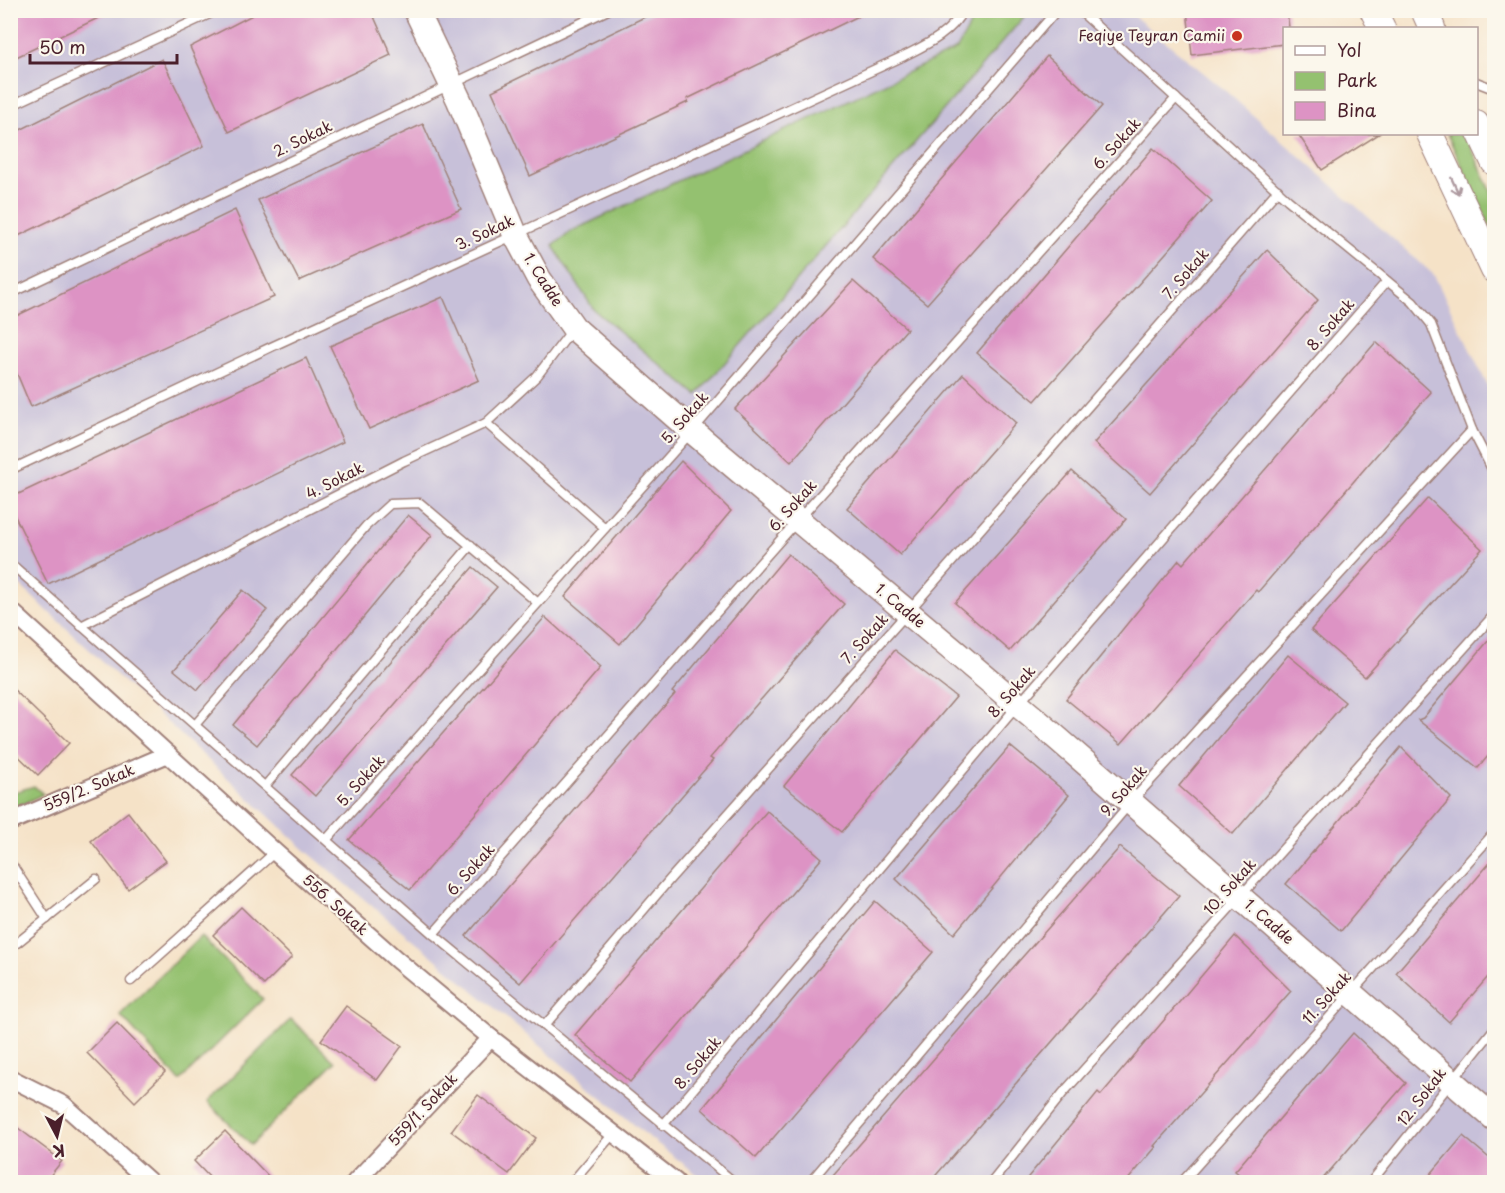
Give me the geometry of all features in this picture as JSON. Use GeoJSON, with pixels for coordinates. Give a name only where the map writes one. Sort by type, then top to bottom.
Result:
{"type":"FeatureCollection","features":[{"type":"Feature","properties":{"kind":"main road"},"geometry":{"type":"LineString","coordinates":[[1373,10],[1382,27]]}},
{"type":"Feature","properties":{"kind":"main road"},"geometry":{"type":"LineString","coordinates":[[1424,10],[1432,27]]}},
{"type":"Feature","properties":{"kind":"main road"},"geometry":{"type":"LineString","coordinates":[[1478,128],[1494,162]]}},
{"type":"Feature","properties":{"kind":"main road"},"geometry":{"type":"LineString","coordinates":[[1430,135],[1494,270]]}},
{"type":"Feature","properties":{"kind":"street","name":"1. Cadde"},"geometry":{"type":"LineString","coordinates":[[416,10],[515,234],[539,279],[574,328],[692,431],[1131,802],[1494,1118]]}},
{"type":"Feature","properties":{"kind":"street","name":"556. Sokak"},"geometry":{"type":"LineString","coordinates":[[10,610],[397,960],[491,1038],[676,1182]]}},
{"type":"Feature","properties":{"kind":"street","name":"559/2. Sokak"},"geometry":{"type":"LineString","coordinates":[[10,822],[168,754]]}},
{"type":"Feature","properties":{"kind":"street","name":"559/1. Sokak"},"geometry":{"type":"LineString","coordinates":[[355,1182],[491,1038]]}},
{"type":"Feature","properties":{"kind":"street"},"geometry":{"type":"LineString","coordinates":[[10,1078],[64,1105],[150,1182]]}},
{"type":"Feature","properties":{"kind":"lane"},"geometry":{"type":"LineString","coordinates":[[10,106],[218,10]]}},
{"type":"Feature","properties":{"kind":"lane","name":"2. Sokak"},"geometry":{"type":"LineString","coordinates":[[10,294],[608,10]]}},
{"type":"Feature","properties":{"kind":"lane","name":"3. Sokak"},"geometry":{"type":"LineString","coordinates":[[10,470],[515,234],[904,56],[939,38],[963,10]]}},
{"type":"Feature","properties":{"kind":"lane","name":"5. Sokak"},"geometry":{"type":"LineString","coordinates":[[327,839],[692,431],[1057,10]]}},
{"type":"Feature","properties":{"kind":"lane"},"geometry":{"type":"LineString","coordinates":[[1079,10],[1278,190],[1413,302],[1431,324],[1472,430],[1494,473]]}},
{"type":"Feature","properties":{"kind":"lane"},"geometry":{"type":"LineString","coordinates":[[1478,83],[1494,89]]}},
{"type":"Feature","properties":{"kind":"lane","name":"6. Sokak"},"geometry":{"type":"LineString","coordinates":[[433,934],[798,520],[1176,98]]}},
{"type":"Feature","properties":{"kind":"lane","name":"7. Sokak"},"geometry":{"type":"LineString","coordinates":[[545,1025],[671,878],[1278,190]]}},
{"type":"Feature","properties":{"kind":"lane","name":"8. Sokak"},"geometry":{"type":"LineString","coordinates":[[663,1125],[1018,705],[1387,281]]}},
{"type":"Feature","properties":{"kind":"lane","name":"4. Sokak"},"geometry":{"type":"LineString","coordinates":[[81,626],[404,461],[486,423],[537,376],[574,328]]}},
{"type":"Feature","properties":{"kind":"lane"},"geometry":{"type":"LineString","coordinates":[[486,423],[605,528]]}},
{"type":"Feature","properties":{"kind":"lane","name":"9. Sokak"},"geometry":{"type":"LineString","coordinates":[[810,1182],[1131,802],[1472,430]]}},
{"type":"Feature","properties":{"kind":"lane"},"geometry":{"type":"LineString","coordinates":[[195,725],[366,525],[390,504],[420,503],[538,603]]}},
{"type":"Feature","properties":{"kind":"lane"},"geometry":{"type":"LineString","coordinates":[[265,786],[471,545]]}},
{"type":"Feature","properties":{"kind":"lane"},"geometry":{"type":"LineString","coordinates":[[10,563],[433,934],[734,1182]]}},
{"type":"Feature","properties":{"kind":"lane","name":"10. Sokak"},"geometry":{"type":"LineString","coordinates":[[992,1182],[1063,1093],[1494,615]]}},
{"type":"Feature","properties":{"kind":"lane","name":"11. Sokak"},"geometry":{"type":"LineString","coordinates":[[1182,1182],[1494,833]]}},
{"type":"Feature","properties":{"kind":"lane"},"geometry":{"type":"LineString","coordinates":[[132,981],[275,852]]}},
{"type":"Feature","properties":{"kind":"lane"},"geometry":{"type":"LineString","coordinates":[[10,862],[47,919]]}},
{"type":"Feature","properties":{"kind":"lane"},"geometry":{"type":"LineString","coordinates":[[18,942],[96,879]]}},
{"type":"Feature","properties":{"kind":"lane","name":"12. Sokak"},"geometry":{"type":"LineString","coordinates":[[1371,1182],[1494,1029]]}},
{"type":"Feature","properties":{"kind":"lane"},"geometry":{"type":"LineString","coordinates":[[572,1182],[614,1134]]}},
{"type":"Feature","properties":{"kind":"shaded area"},"geometry":{"type":"Polygon","coordinates":[[[10,11],[1128,11],[1221,87],[1434,275],[1494,399],[1494,1182],[707,1182],[650,1138],[304,849],[11,577],[10,11]]]}},
{"type":"Feature","properties":{"kind":"green space"},"geometry":{"type":"Polygon","coordinates":[[[978,11],[1029,11],[697,395],[594,310],[553,246],[572,231],[957,49],[978,11]]]}},
{"type":"Feature","properties":{"kind":"green space"},"geometry":{"type":"Polygon","coordinates":[[[1447,135],[1465,135],[1494,197],[1494,235],[1447,135]]]}},
{"type":"Feature","properties":{"kind":"green space"},"geometry":{"type":"Polygon","coordinates":[[[34,786],[43,794],[11,810],[11,793],[34,786]]]}},
{"type":"Feature","properties":{"kind":"green space"},"geometry":{"type":"Polygon","coordinates":[[[201,936],[263,999],[180,1081],[120,1015],[201,936]]]}},
{"type":"Feature","properties":{"kind":"green space"},"geometry":{"type":"Polygon","coordinates":[[[291,1019],[335,1062],[251,1145],[207,1102],[291,1019]]]}},
{"type":"Feature","properties":{"kind":"building"},"geometry":{"type":"Polygon","coordinates":[[[10,10],[115,10],[10,60],[10,10]]]}},
{"type":"Feature","properties":{"kind":"building"},"geometry":{"type":"Polygon","coordinates":[[[262,10],[371,10],[391,55],[229,132],[190,47],[262,10]]]}},
{"type":"Feature","properties":{"kind":"building"},"geometry":{"type":"Polygon","coordinates":[[[659,10],[871,10],[687,99],[688,102],[530,176],[492,91],[659,10]]]}},
{"type":"Feature","properties":{"kind":"building","name":"Feqiye Teyran Camii"},"geometry":{"type":"Polygon","coordinates":[[[1187,10],[1287,10],[1289,27],[1283,27],[1283,44],[1192,55],[1187,10]]]}},
{"type":"Feature","properties":{"kind":"building"},"geometry":{"type":"Polygon","coordinates":[[[1047,56],[1102,106],[927,304],[873,259],[1047,56]]]}},
{"type":"Feature","properties":{"kind":"building"},"geometry":{"type":"Polygon","coordinates":[[[162,59],[204,146],[10,240],[10,135],[162,59]]]}},
{"type":"Feature","properties":{"kind":"building"},"geometry":{"type":"Polygon","coordinates":[[[423,124],[461,209],[299,281],[258,200],[423,124]]]}},
{"type":"Feature","properties":{"kind":"building"},"geometry":{"type":"Polygon","coordinates":[[[1299,135],[1377,135],[1322,170],[1299,135]]]}},
{"type":"Feature","properties":{"kind":"building"},"geometry":{"type":"Polygon","coordinates":[[[1153,148],[1212,201],[1035,401],[977,353],[1153,148]]]}},
{"type":"Feature","properties":{"kind":"building"},"geometry":{"type":"Polygon","coordinates":[[[235,210],[274,297],[31,407],[10,357],[10,319],[235,210]]]}},
{"type":"Feature","properties":{"kind":"building"},"geometry":{"type":"Polygon","coordinates":[[[1267,250],[1318,300],[1150,493],[1094,443],[1267,250]]]}},
{"type":"Feature","properties":{"kind":"building"},"geometry":{"type":"Polygon","coordinates":[[[853,281],[907,329],[791,462],[735,409],[853,281]]]}},
{"type":"Feature","properties":{"kind":"building"},"geometry":{"type":"Polygon","coordinates":[[[443,297],[479,380],[369,429],[330,346],[443,297]]]}},
{"type":"Feature","properties":{"kind":"building"},"geometry":{"type":"Polygon","coordinates":[[[1376,342],[1431,392],[1258,592],[1256,590],[1121,744],[1066,699],[1179,560],[1183,564],[1376,342]]]}},
{"type":"Feature","properties":{"kind":"building"},"geometry":{"type":"Polygon","coordinates":[[[306,358],[343,442],[48,584],[10,506],[10,498],[306,358]]]}},
{"type":"Feature","properties":{"kind":"building"},"geometry":{"type":"Polygon","coordinates":[[[963,374],[1016,423],[900,555],[847,508],[963,374]]]}},
{"type":"Feature","properties":{"kind":"building"},"geometry":{"type":"Polygon","coordinates":[[[681,461],[731,511],[620,644],[565,597],[681,461]]]}},
{"type":"Feature","properties":{"kind":"building"},"geometry":{"type":"Polygon","coordinates":[[[1072,471],[1126,519],[1010,651],[955,603],[1072,471]]]}},
{"type":"Feature","properties":{"kind":"building"},"geometry":{"type":"Polygon","coordinates":[[[1428,498],[1482,549],[1365,677],[1311,630],[1428,498]]]}},
{"type":"Feature","properties":{"kind":"building"},"geometry":{"type":"Polygon","coordinates":[[[408,515],[432,535],[257,745],[233,725],[408,515]]]}},
{"type":"Feature","properties":{"kind":"building"},"geometry":{"type":"Polygon","coordinates":[[[788,554],[844,604],[520,983],[466,936],[675,694],[672,692],[788,554]]]}},
{"type":"Feature","properties":{"kind":"building"},"geometry":{"type":"Polygon","coordinates":[[[473,567],[497,587],[315,796],[292,775],[473,567]]]}},
{"type":"Feature","properties":{"kind":"building"},"geometry":{"type":"Polygon","coordinates":[[[243,590],[267,610],[198,690],[174,670],[243,590]]]}},
{"type":"Feature","properties":{"kind":"building"},"geometry":{"type":"Polygon","coordinates":[[[545,617],[601,667],[410,890],[349,840],[545,617]]]}},
{"type":"Feature","properties":{"kind":"building"},"geometry":{"type":"Polygon","coordinates":[[[1494,634],[1494,749],[1478,768],[1418,720],[1423,718],[1494,634]]]}},
{"type":"Feature","properties":{"kind":"building"},"geometry":{"type":"Polygon","coordinates":[[[895,650],[956,697],[842,832],[784,786],[895,650]]]}},
{"type":"Feature","properties":{"kind":"building"},"geometry":{"type":"Polygon","coordinates":[[[1288,655],[1345,702],[1233,834],[1179,786],[1288,655]]]}},
{"type":"Feature","properties":{"kind":"building"},"geometry":{"type":"Polygon","coordinates":[[[10,686],[69,743],[38,775],[10,748],[10,686]]]}},
{"type":"Feature","properties":{"kind":"building"},"geometry":{"type":"Polygon","coordinates":[[[1010,746],[1069,795],[954,934],[896,879],[1010,746]]]}},
{"type":"Feature","properties":{"kind":"building"},"geometry":{"type":"Polygon","coordinates":[[[1401,747],[1451,798],[1341,931],[1286,884],[1401,747]]]}},
{"type":"Feature","properties":{"kind":"building"},"geometry":{"type":"Polygon","coordinates":[[[767,811],[822,858],[630,1082],[575,1035],[767,811]]]}},
{"type":"Feature","properties":{"kind":"building"},"geometry":{"type":"Polygon","coordinates":[[[128,812],[166,861],[128,889],[91,841],[128,812]]]}},
{"type":"Feature","properties":{"kind":"building"},"geometry":{"type":"Polygon","coordinates":[[[1120,847],[1179,896],[930,1182],[827,1182],[1003,979],[1120,847]]]}},
{"type":"Feature","properties":{"kind":"building"},"geometry":{"type":"Polygon","coordinates":[[[1494,858],[1494,970],[1449,1022],[1396,973],[1494,858]]]}},
{"type":"Feature","properties":{"kind":"building"},"geometry":{"type":"Polygon","coordinates":[[[875,901],[933,952],[756,1158],[702,1109],[875,901]]]}},
{"type":"Feature","properties":{"kind":"building"},"geometry":{"type":"Polygon","coordinates":[[[241,907],[292,957],[264,985],[213,935],[241,907]]]}},
{"type":"Feature","properties":{"kind":"building"},"geometry":{"type":"Polygon","coordinates":[[[1235,936],[1291,991],[1154,1146],[1156,1147],[1126,1182],[1024,1182],[1098,1092],[1101,1095],[1235,936]]]}},
{"type":"Feature","properties":{"kind":"building"},"geometry":{"type":"Polygon","coordinates":[[[346,1006],[402,1046],[377,1080],[321,1040],[346,1006]]]}},
{"type":"Feature","properties":{"kind":"building"},"geometry":{"type":"Polygon","coordinates":[[[117,1023],[165,1072],[135,1102],[87,1053],[117,1023]]]}},
{"type":"Feature","properties":{"kind":"building"},"geometry":{"type":"Polygon","coordinates":[[[1353,1033],[1406,1083],[1320,1182],[1249,1182],[1235,1171],[1353,1033]]]}},
{"type":"Feature","properties":{"kind":"building"},"geometry":{"type":"Polygon","coordinates":[[[478,1095],[536,1138],[509,1174],[451,1131],[478,1095]]]}},
{"type":"Feature","properties":{"kind":"building"},"geometry":{"type":"Polygon","coordinates":[[[10,1122],[62,1161],[45,1182],[17,1182],[10,1177],[10,1122]]]}},
{"type":"Feature","properties":{"kind":"building"},"geometry":{"type":"Polygon","coordinates":[[[225,1131],[274,1182],[214,1182],[194,1161],[225,1131]]]}},
{"type":"Feature","properties":{"kind":"building"},"geometry":{"type":"Polygon","coordinates":[[[1463,1136],[1494,1162],[1494,1182],[1424,1182],[1463,1136]]]}},
{"type":"Feature","properties":{"kind":"place","name":"Feqiye Teyran Camii"},"geometry":{"type":"Point","coordinates":[1237,36]}}]}
